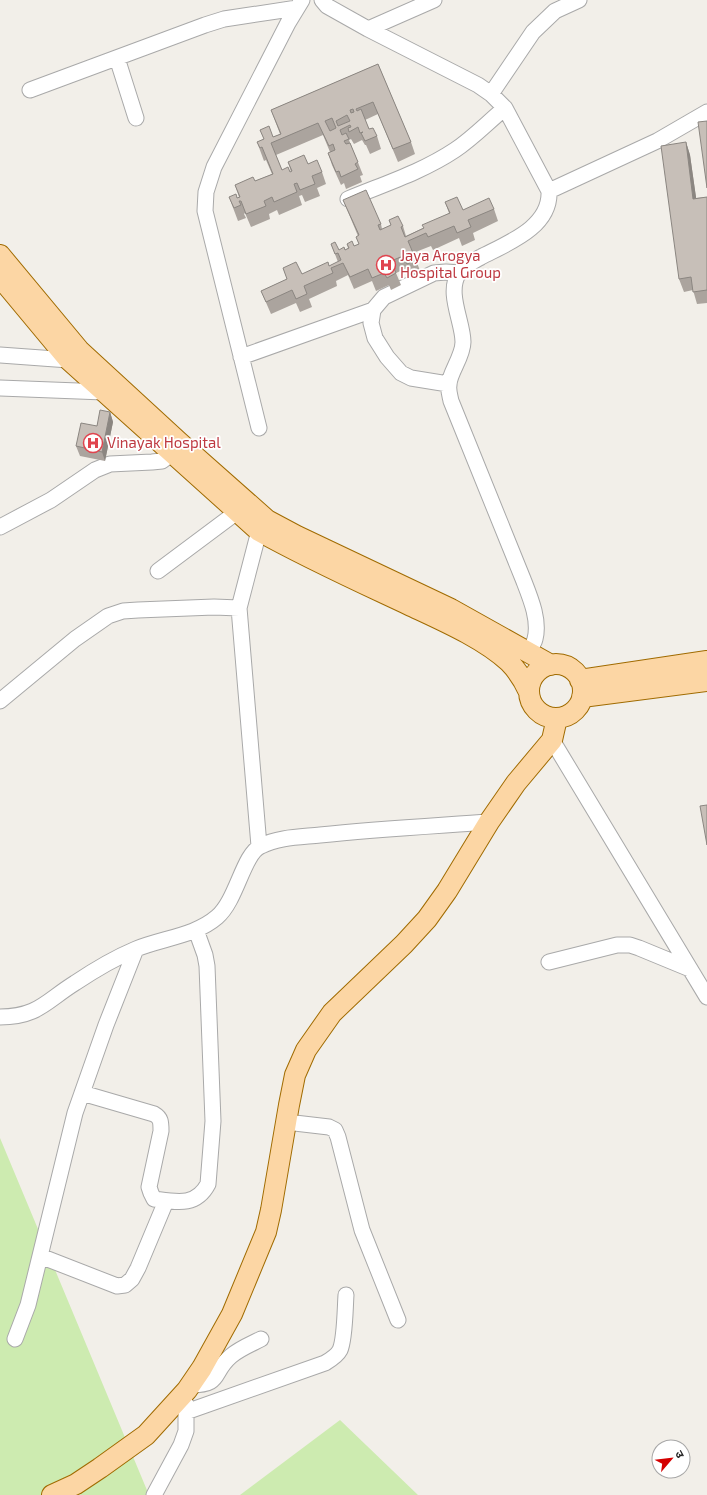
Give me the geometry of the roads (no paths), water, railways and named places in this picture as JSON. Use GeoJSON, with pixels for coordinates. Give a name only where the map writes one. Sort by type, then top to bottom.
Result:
{"type":"FeatureCollection","features":[{"type":"Feature","properties":{"kind":"main road"},"geometry":{"type":"LineString","coordinates":[[0,255],[74,355],[104,392],[237,512],[263,525],[297,536],[451,609],[551,665]]}},
{"type":"Feature","properties":{"kind":"main road"},"geometry":{"type":"LineString","coordinates":[[0,277],[74,355],[180,442],[263,525],[290,549],[445,621],[492,648],[510,663],[522,678],[532,702],[538,711],[546,716],[557,718],[573,712],[579,705],[581,688],[575,673],[568,667],[551,665],[536,673],[531,682],[529,692]]}},
{"type":"Feature","properties":{"kind":"main road"},"geometry":{"type":"LineString","coordinates":[[581,688],[707,661]]}},
{"type":"Feature","properties":{"kind":"main road"},"geometry":{"type":"LineString","coordinates":[[581,688],[707,681]]}},
{"type":"Feature","properties":{"kind":"main road"},"geometry":{"type":"LineString","coordinates":[[52,1495],[76,1484],[146,1434],[189,1388],[202,1368],[232,1314],[266,1232],[295,1075],[310,1044],[332,1013],[404,944],[427,919],[447,891],[489,822],[516,783],[552,740],[557,718]]}},
{"type":"Feature","properties":{"kind":"street"},"geometry":{"type":"LineString","coordinates":[[322,0],[327,6],[368,29],[478,85],[491,94],[505,108],[549,191],[549,202],[546,210],[534,227],[520,237],[469,264],[459,273],[455,285],[455,300],[463,344],[462,351],[448,384],[451,401],[533,606],[536,628],[535,641],[527,652]]}},
{"type":"Feature","properties":{"kind":"street"},"geometry":{"type":"LineString","coordinates":[[368,29],[434,0]]}},
{"type":"Feature","properties":{"kind":"street"},"geometry":{"type":"LineString","coordinates":[[491,94],[533,32],[556,11],[579,0]]}},
{"type":"Feature","properties":{"kind":"street"},"geometry":{"type":"LineString","coordinates":[[30,90],[205,25],[224,19],[300,4]]}},
{"type":"Feature","properties":{"kind":"street"},"geometry":{"type":"LineString","coordinates":[[259,428],[206,211],[206,192],[214,167],[300,4]]}},
{"type":"Feature","properties":{"kind":"street"},"geometry":{"type":"LineString","coordinates":[[117,58],[136,118]]}},
{"type":"Feature","properties":{"kind":"street"},"geometry":{"type":"LineString","coordinates":[[345,200],[409,175],[441,159],[456,150],[505,108]]}},
{"type":"Feature","properties":{"kind":"street"},"geometry":{"type":"LineString","coordinates":[[549,191],[657,141],[707,112]]}},
{"type":"Feature","properties":{"kind":"street"},"geometry":{"type":"LineString","coordinates":[[241,357],[372,310],[384,297],[434,273],[459,273]]}},
{"type":"Feature","properties":{"kind":"street"},"geometry":{"type":"LineString","coordinates":[[372,310],[371,322],[375,338],[387,357],[401,373],[411,378],[448,384]]}},
{"type":"Feature","properties":{"kind":"street"},"geometry":{"type":"LineString","coordinates":[[0,355],[74,355]]}},
{"type":"Feature","properties":{"kind":"street"},"geometry":{"type":"LineString","coordinates":[[0,388],[104,392]]}},
{"type":"Feature","properties":{"kind":"street"},"geometry":{"type":"LineString","coordinates":[[0,527],[51,500],[95,470],[110,464],[162,461],[170,452]]}},
{"type":"Feature","properties":{"kind":"street"},"geometry":{"type":"LineString","coordinates":[[158,571],[237,512]]}},
{"type":"Feature","properties":{"kind":"street"},"geometry":{"type":"LineString","coordinates":[[259,846],[239,608],[263,525]]}},
{"type":"Feature","properties":{"kind":"street"},"geometry":{"type":"LineString","coordinates":[[0,701],[75,639],[108,616],[123,611],[138,610],[214,607],[239,608]]}},
{"type":"Feature","properties":{"kind":"street"},"geometry":{"type":"LineString","coordinates":[[552,740],[707,997]]}},
{"type":"Feature","properties":{"kind":"street"},"geometry":{"type":"LineString","coordinates":[[0,1018],[25,1015],[42,1007],[74,983],[136,949],[204,927],[219,916],[231,900],[250,856],[259,846],[280,840],[344,832],[489,822]]}},
{"type":"Feature","properties":{"kind":"street"},"geometry":{"type":"LineString","coordinates":[[82,1093],[154,1114],[159,1117],[162,1122],[161,1131],[149,1187],[154,1199],[182,1202],[192,1201],[204,1192],[208,1184],[213,1121],[207,966],[205,954],[196,930]]}},
{"type":"Feature","properties":{"kind":"street"},"geometry":{"type":"LineString","coordinates":[[549,962],[617,945],[630,945],[690,969]]}},
{"type":"Feature","properties":{"kind":"street"},"geometry":{"type":"LineString","coordinates":[[15,1339],[28,1305],[75,1114],[106,1025],[136,949]]}},
{"type":"Feature","properties":{"kind":"street"},"geometry":{"type":"LineString","coordinates":[[286,1122],[329,1127],[335,1130],[362,1230],[398,1320]]}},
{"type":"Feature","properties":{"kind":"street"},"geometry":{"type":"LineString","coordinates":[[40,1256],[116,1286],[125,1285],[132,1279],[138,1268],[166,1200]]}},
{"type":"Feature","properties":{"kind":"street"},"geometry":{"type":"LineString","coordinates":[[186,1412],[325,1363],[333,1358],[340,1350],[346,1296]]}},
{"type":"Feature","properties":{"kind":"street"},"geometry":{"type":"LineString","coordinates":[[154,1495],[181,1445],[186,1431],[186,1412],[189,1388],[210,1383],[232,1355],[261,1339]]}},
{"type":"Feature","properties":{"kind":"street"},"geometry":{"type":"LineString","coordinates":[[75,1495],[100,1468]]}},
{"type":"Feature","properties":{"kind":"place","name":"Jaya Arogya Hospital Group"},"geometry":{"type":"Point","coordinates":[386,265]}},
{"type":"Feature","properties":{"kind":"place","name":"Vinayak Hospital"},"geometry":{"type":"Point","coordinates":[93,443]}}]}
